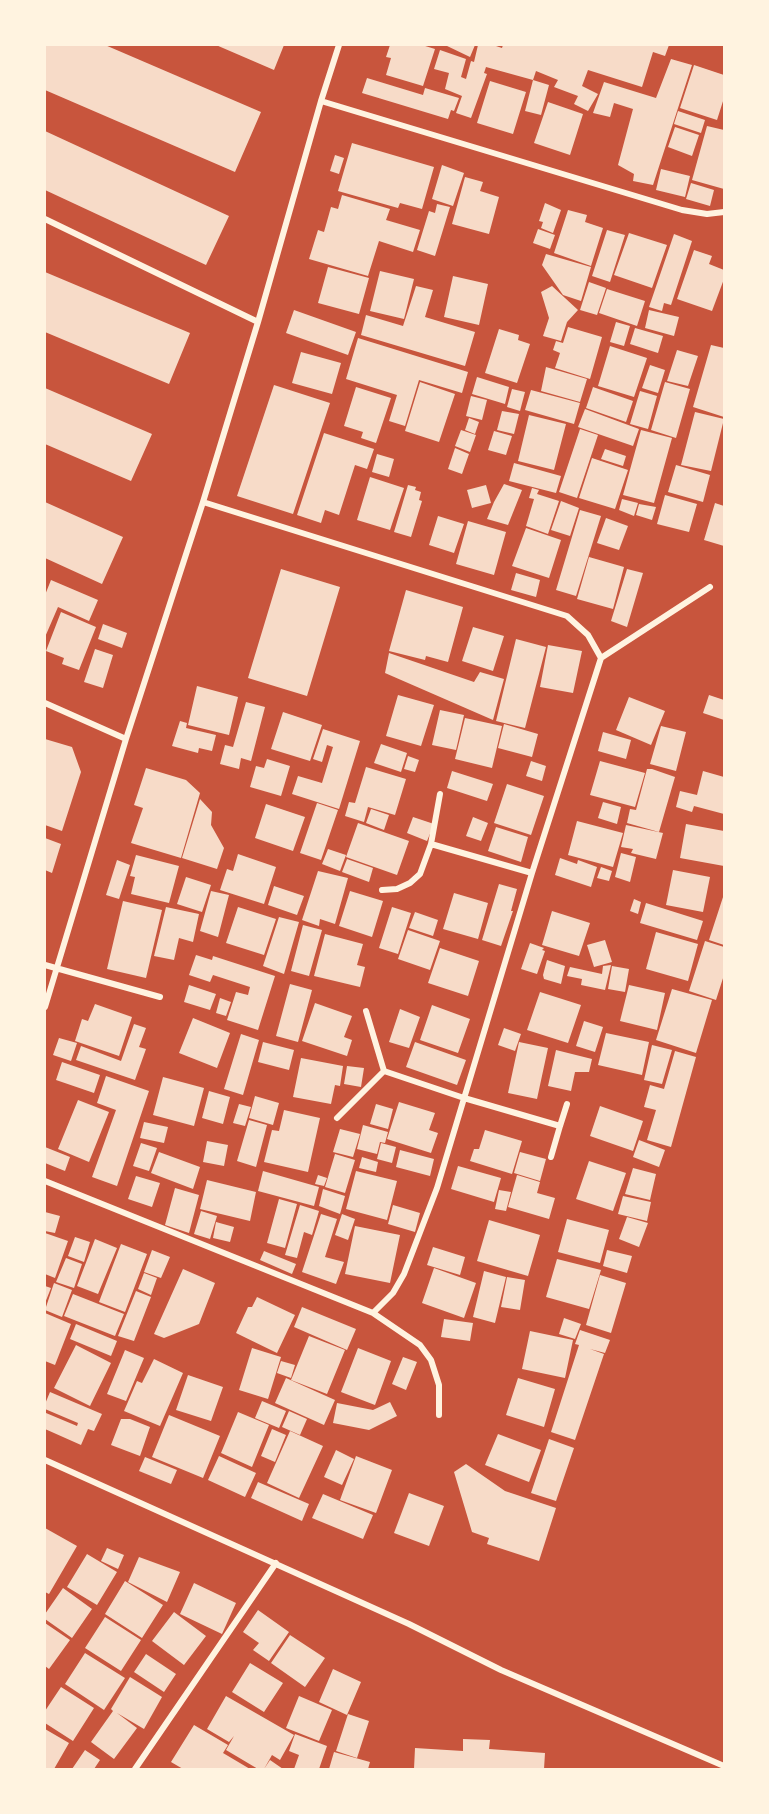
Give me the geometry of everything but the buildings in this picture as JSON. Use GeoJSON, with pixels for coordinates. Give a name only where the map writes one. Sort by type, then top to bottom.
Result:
{"type":"FeatureCollection","features":[{"type":"Feature","properties":{"kind":"street"},"geometry":{"type":"LineString","coordinates":[[45,1007],[126,739],[203,502],[339,45]]}},
{"type":"Feature","properties":{"kind":"street"},"geometry":{"type":"LineString","coordinates":[[321,101],[682,210],[723,215]]}},
{"type":"Feature","properties":{"kind":"street"},"geometry":{"type":"LineString","coordinates":[[45,219],[258,322]]}},
{"type":"Feature","properties":{"kind":"street"},"geometry":{"type":"LineString","coordinates":[[203,502],[567,616],[588,635],[601,658]]}},
{"type":"Feature","properties":{"kind":"street"},"geometry":{"type":"LineString","coordinates":[[373,1313],[393,1293],[404,1274],[437,1188],[532,873],[601,658],[710,587]]}},
{"type":"Feature","properties":{"kind":"street"},"geometry":{"type":"LineString","coordinates":[[45,703],[126,739]]}},
{"type":"Feature","properties":{"kind":"street"},"geometry":{"type":"LineString","coordinates":[[382,890],[410,883],[420,874],[431,844],[440,794]]}},
{"type":"Feature","properties":{"kind":"street"},"geometry":{"type":"LineString","coordinates":[[431,844],[532,873]]}},
{"type":"Feature","properties":{"kind":"street"},"geometry":{"type":"LineString","coordinates":[[45,965],[160,997]]}},
{"type":"Feature","properties":{"kind":"street"},"geometry":{"type":"LineString","coordinates":[[366,1011],[384,1071]]}},
{"type":"Feature","properties":{"kind":"street"},"geometry":{"type":"LineString","coordinates":[[384,1071],[464,1098],[560,1126]]}},
{"type":"Feature","properties":{"kind":"street"},"geometry":{"type":"LineString","coordinates":[[337,1118],[384,1071]]}},
{"type":"Feature","properties":{"kind":"street"},"geometry":{"type":"LineString","coordinates":[[551,1157],[567,1104]]}},
{"type":"Feature","properties":{"kind":"street"},"geometry":{"type":"LineString","coordinates":[[45,1181],[373,1313],[420,1345],[431,1360],[438,1385],[439,1415]]}},
{"type":"Feature","properties":{"kind":"street"},"geometry":{"type":"LineString","coordinates":[[45,1460],[409,1624],[501,1670],[724,1766]]}},
{"type":"Feature","properties":{"kind":"street"},"geometry":{"type":"LineString","coordinates":[[135,1769],[276,1563]]}}]}
